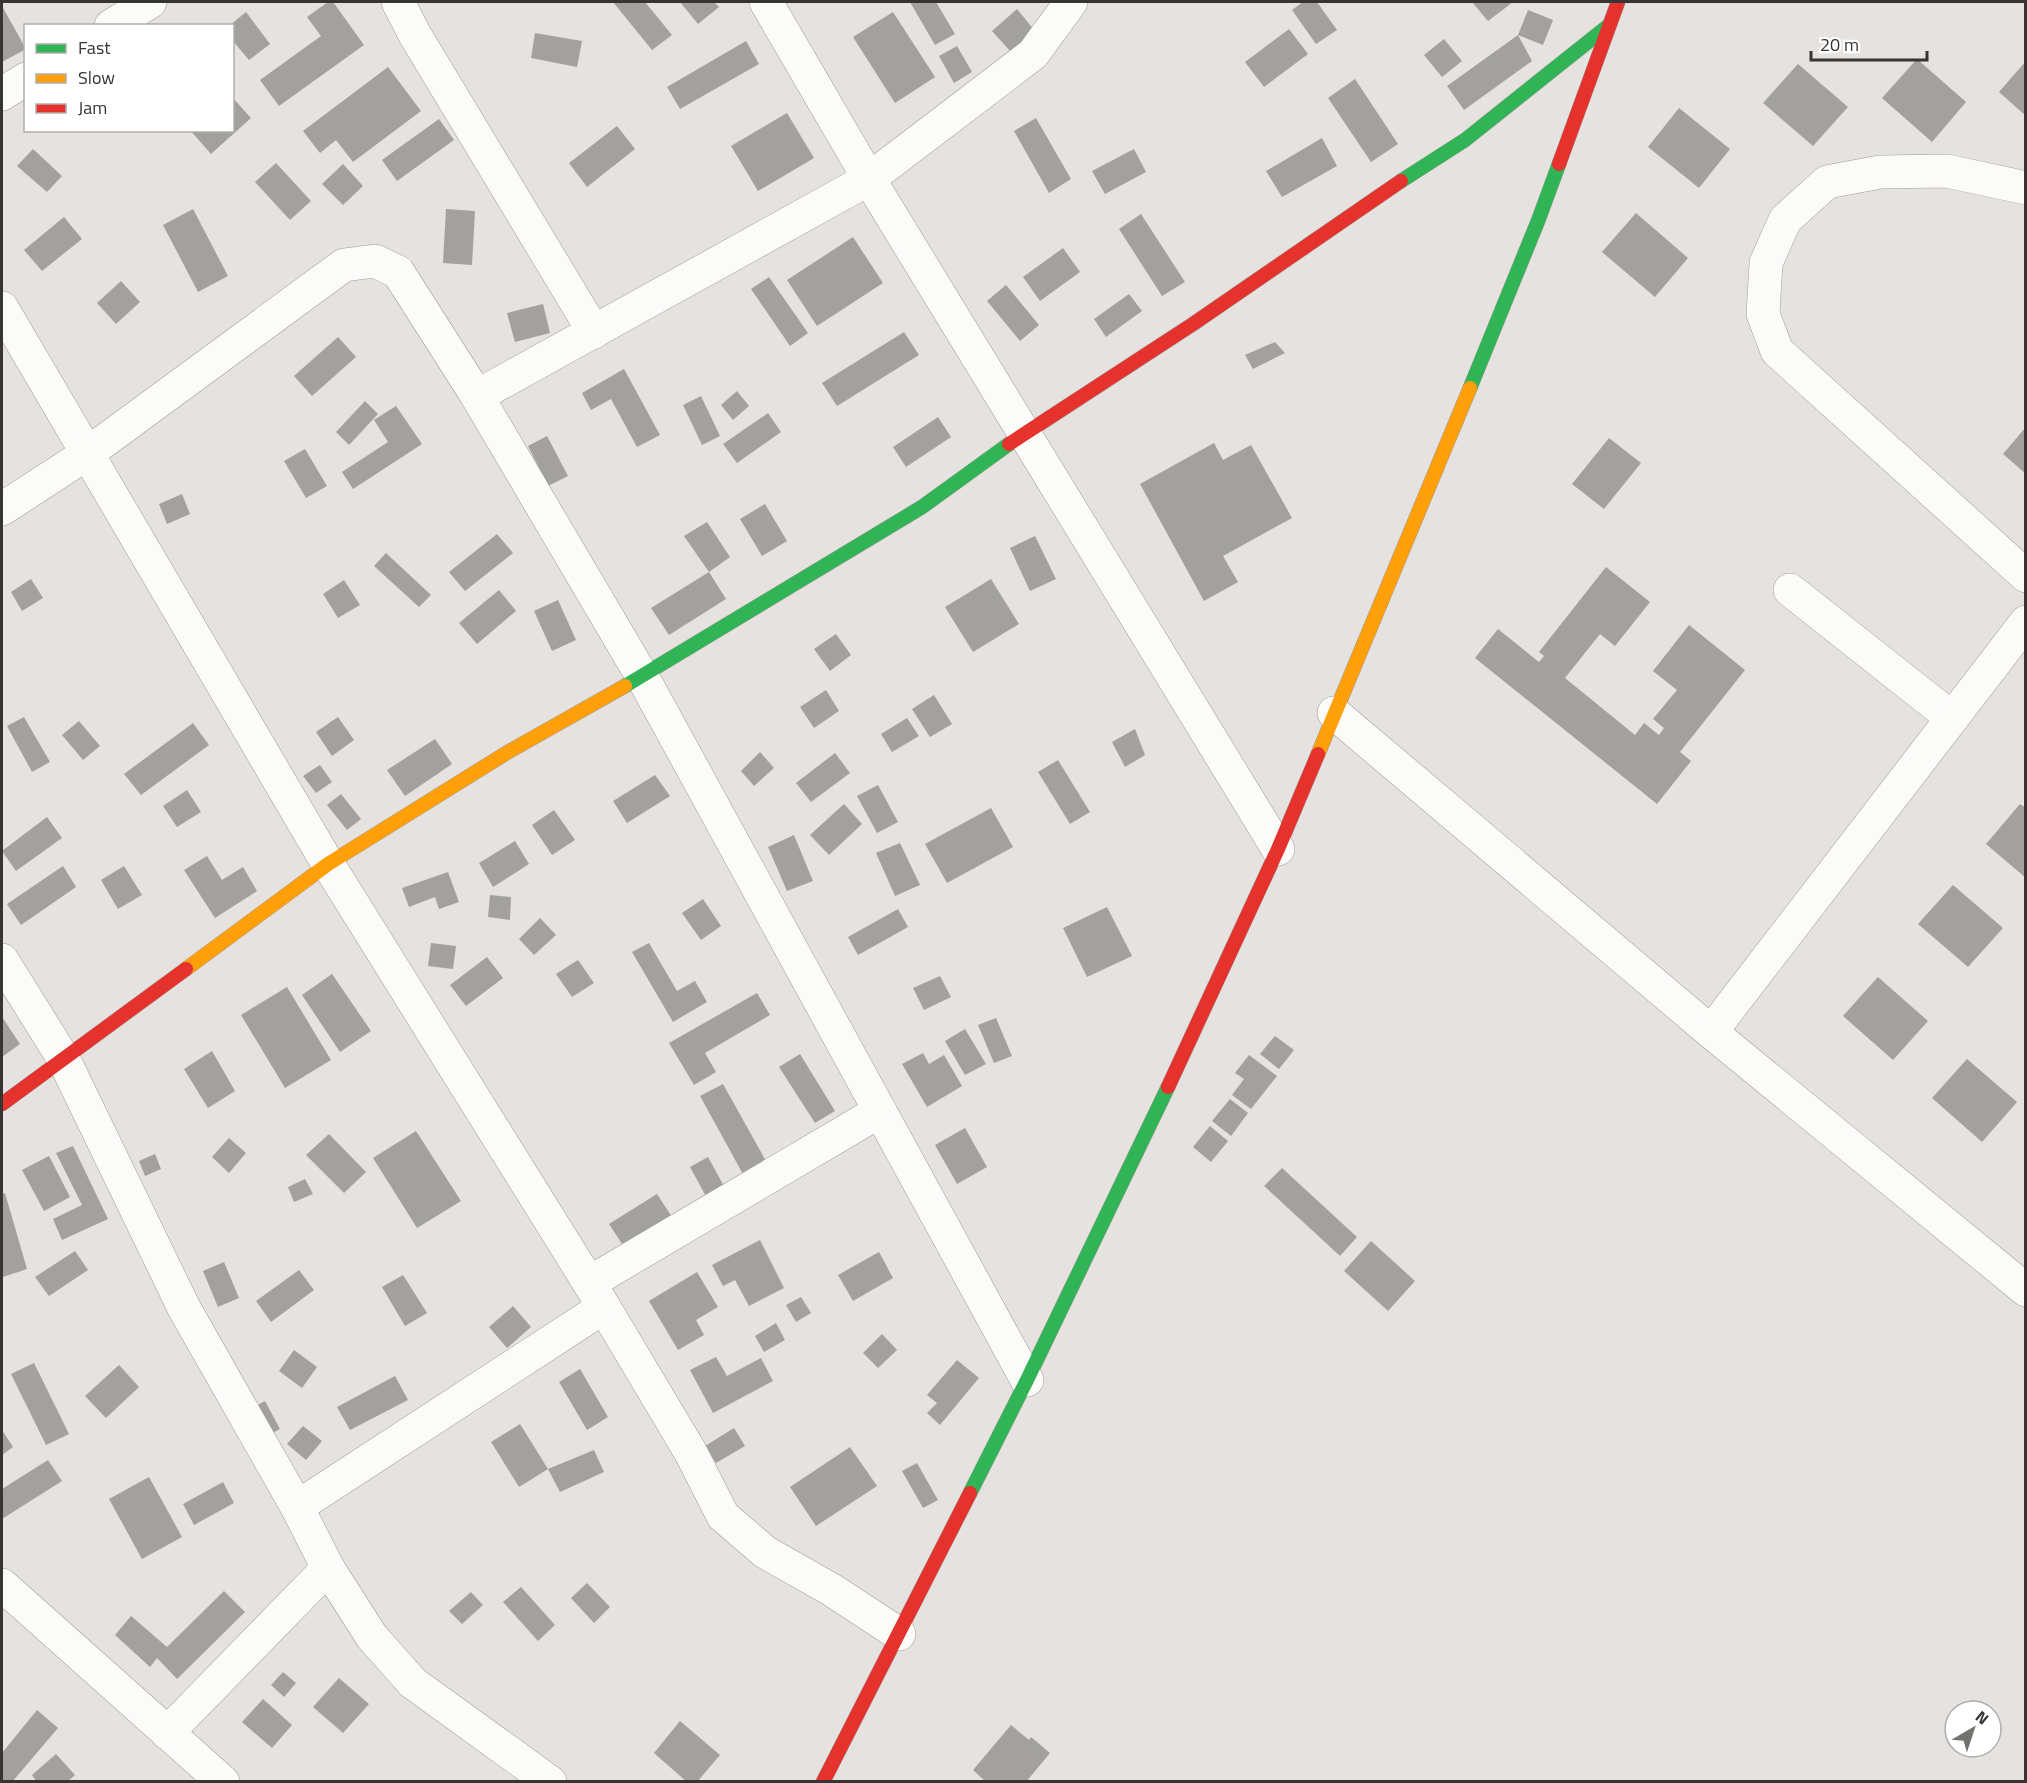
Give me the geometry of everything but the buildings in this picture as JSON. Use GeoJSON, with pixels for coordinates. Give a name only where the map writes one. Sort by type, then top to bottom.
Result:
{"type":"FeatureCollection","features":[{"type":"Feature","properties":{"kind":"street"},"geometry":{"type":"LineString","coordinates":[[114,24],[150,2]]}},
{"type":"Feature","properties":{"kind":"street"},"geometry":{"type":"LineString","coordinates":[[398,2],[415,35],[594,332]]}},
{"type":"Feature","properties":{"kind":"street"},"geometry":{"type":"LineString","coordinates":[[765,2],[869,179],[1278,849]]}},
{"type":"Feature","properties":{"kind":"street"},"geometry":{"type":"LineString","coordinates":[[477,396],[869,179],[1033,54],[1071,2]]}},
{"type":"Feature","properties":{"kind":"street"},"geometry":{"type":"LineString","coordinates":[[833,1777],[899,1634],[1027,1380],[1195,1032],[1278,849],[1538,221],[1618,2]]}},
{"type":"Feature","properties":{"kind":"street"},"geometry":{"type":"LineString","coordinates":[[2,1104],[328,864],[508,752],[642,676],[922,507],[1025,433],[1192,324],[1465,140],[1609,26]]}},
{"type":"Feature","properties":{"kind":"street"},"geometry":{"type":"LineString","coordinates":[[2,94],[24,80]]}},
{"type":"Feature","properties":{"kind":"street"},"geometry":{"type":"LineString","coordinates":[[2025,188],[1947,171],[1880,172],[1827,182],[1785,220],[1766,263],[1763,314],[1777,351],[2025,576]]}},
{"type":"Feature","properties":{"kind":"street"},"geometry":{"type":"LineString","coordinates":[[2,509],[88,453],[344,265],[375,261],[398,272],[477,396],[642,676],[1027,1380]]}},
{"type":"Feature","properties":{"kind":"street"},"geometry":{"type":"LineString","coordinates":[[2,308],[328,864],[597,1295],[691,1453],[723,1515],[765,1552],[832,1590],[899,1634]]}},
{"type":"Feature","properties":{"kind":"street"},"geometry":{"type":"LineString","coordinates":[[1790,590],[1952,718]]}},
{"type":"Feature","properties":{"kind":"street"},"geometry":{"type":"LineString","coordinates":[[1711,1032],[2025,622]]}},
{"type":"Feature","properties":{"kind":"street"},"geometry":{"type":"LineString","coordinates":[[1334,713],[1711,1032],[2025,1290]]}},
{"type":"Feature","properties":{"kind":"street"},"geometry":{"type":"LineString","coordinates":[[2,960],[63,1058],[184,1308],[297,1507],[328,1568],[372,1637],[413,1683],[550,1782]]}},
{"type":"Feature","properties":{"kind":"street"},"geometry":{"type":"LineString","coordinates":[[297,1507],[597,1295],[880,1112]]}},
{"type":"Feature","properties":{"kind":"street"},"geometry":{"type":"LineString","coordinates":[[167,1733],[328,1568]]}},
{"type":"Feature","properties":{"kind":"street"},"geometry":{"type":"LineString","coordinates":[[2,1585],[223,1782]]}},
{"type":"Feature","properties":{"kind":"traffic: fast"},"geometry":{"type":"LineString","coordinates":[[1401,181],[1465,140],[1608,26]]}},
{"type":"Feature","properties":{"kind":"traffic: fast"},"geometry":{"type":"LineString","coordinates":[[1470,388],[1559,164]]}},
{"type":"Feature","properties":{"kind":"traffic: fast"},"geometry":{"type":"LineString","coordinates":[[625,686],[922,507],[1009,444]]}},
{"type":"Feature","properties":{"kind":"traffic: fast"},"geometry":{"type":"LineString","coordinates":[[970,1493],[1168,1087]]}},
{"type":"Feature","properties":{"kind":"traffic: slow"},"geometry":{"type":"LineString","coordinates":[[1318,754],[1470,388]]}},
{"type":"Feature","properties":{"kind":"traffic: slow"},"geometry":{"type":"LineString","coordinates":[[186,969],[328,864],[508,752],[625,686]]}},
{"type":"Feature","properties":{"kind":"traffic: jam"},"geometry":{"type":"LineString","coordinates":[[1559,164],[1618,2]]}},
{"type":"Feature","properties":{"kind":"traffic: jam"},"geometry":{"type":"LineString","coordinates":[[1009,444],[1193,324],[1401,181]]}},
{"type":"Feature","properties":{"kind":"traffic: jam"},"geometry":{"type":"LineString","coordinates":[[1168,1087],[1278,849],[1318,754]]}},
{"type":"Feature","properties":{"kind":"traffic: jam"},"geometry":{"type":"LineString","coordinates":[[2,1104],[186,969]]}},
{"type":"Feature","properties":{"kind":"traffic: jam"},"geometry":{"type":"LineString","coordinates":[[823,1782],[970,1493]]}}]}
